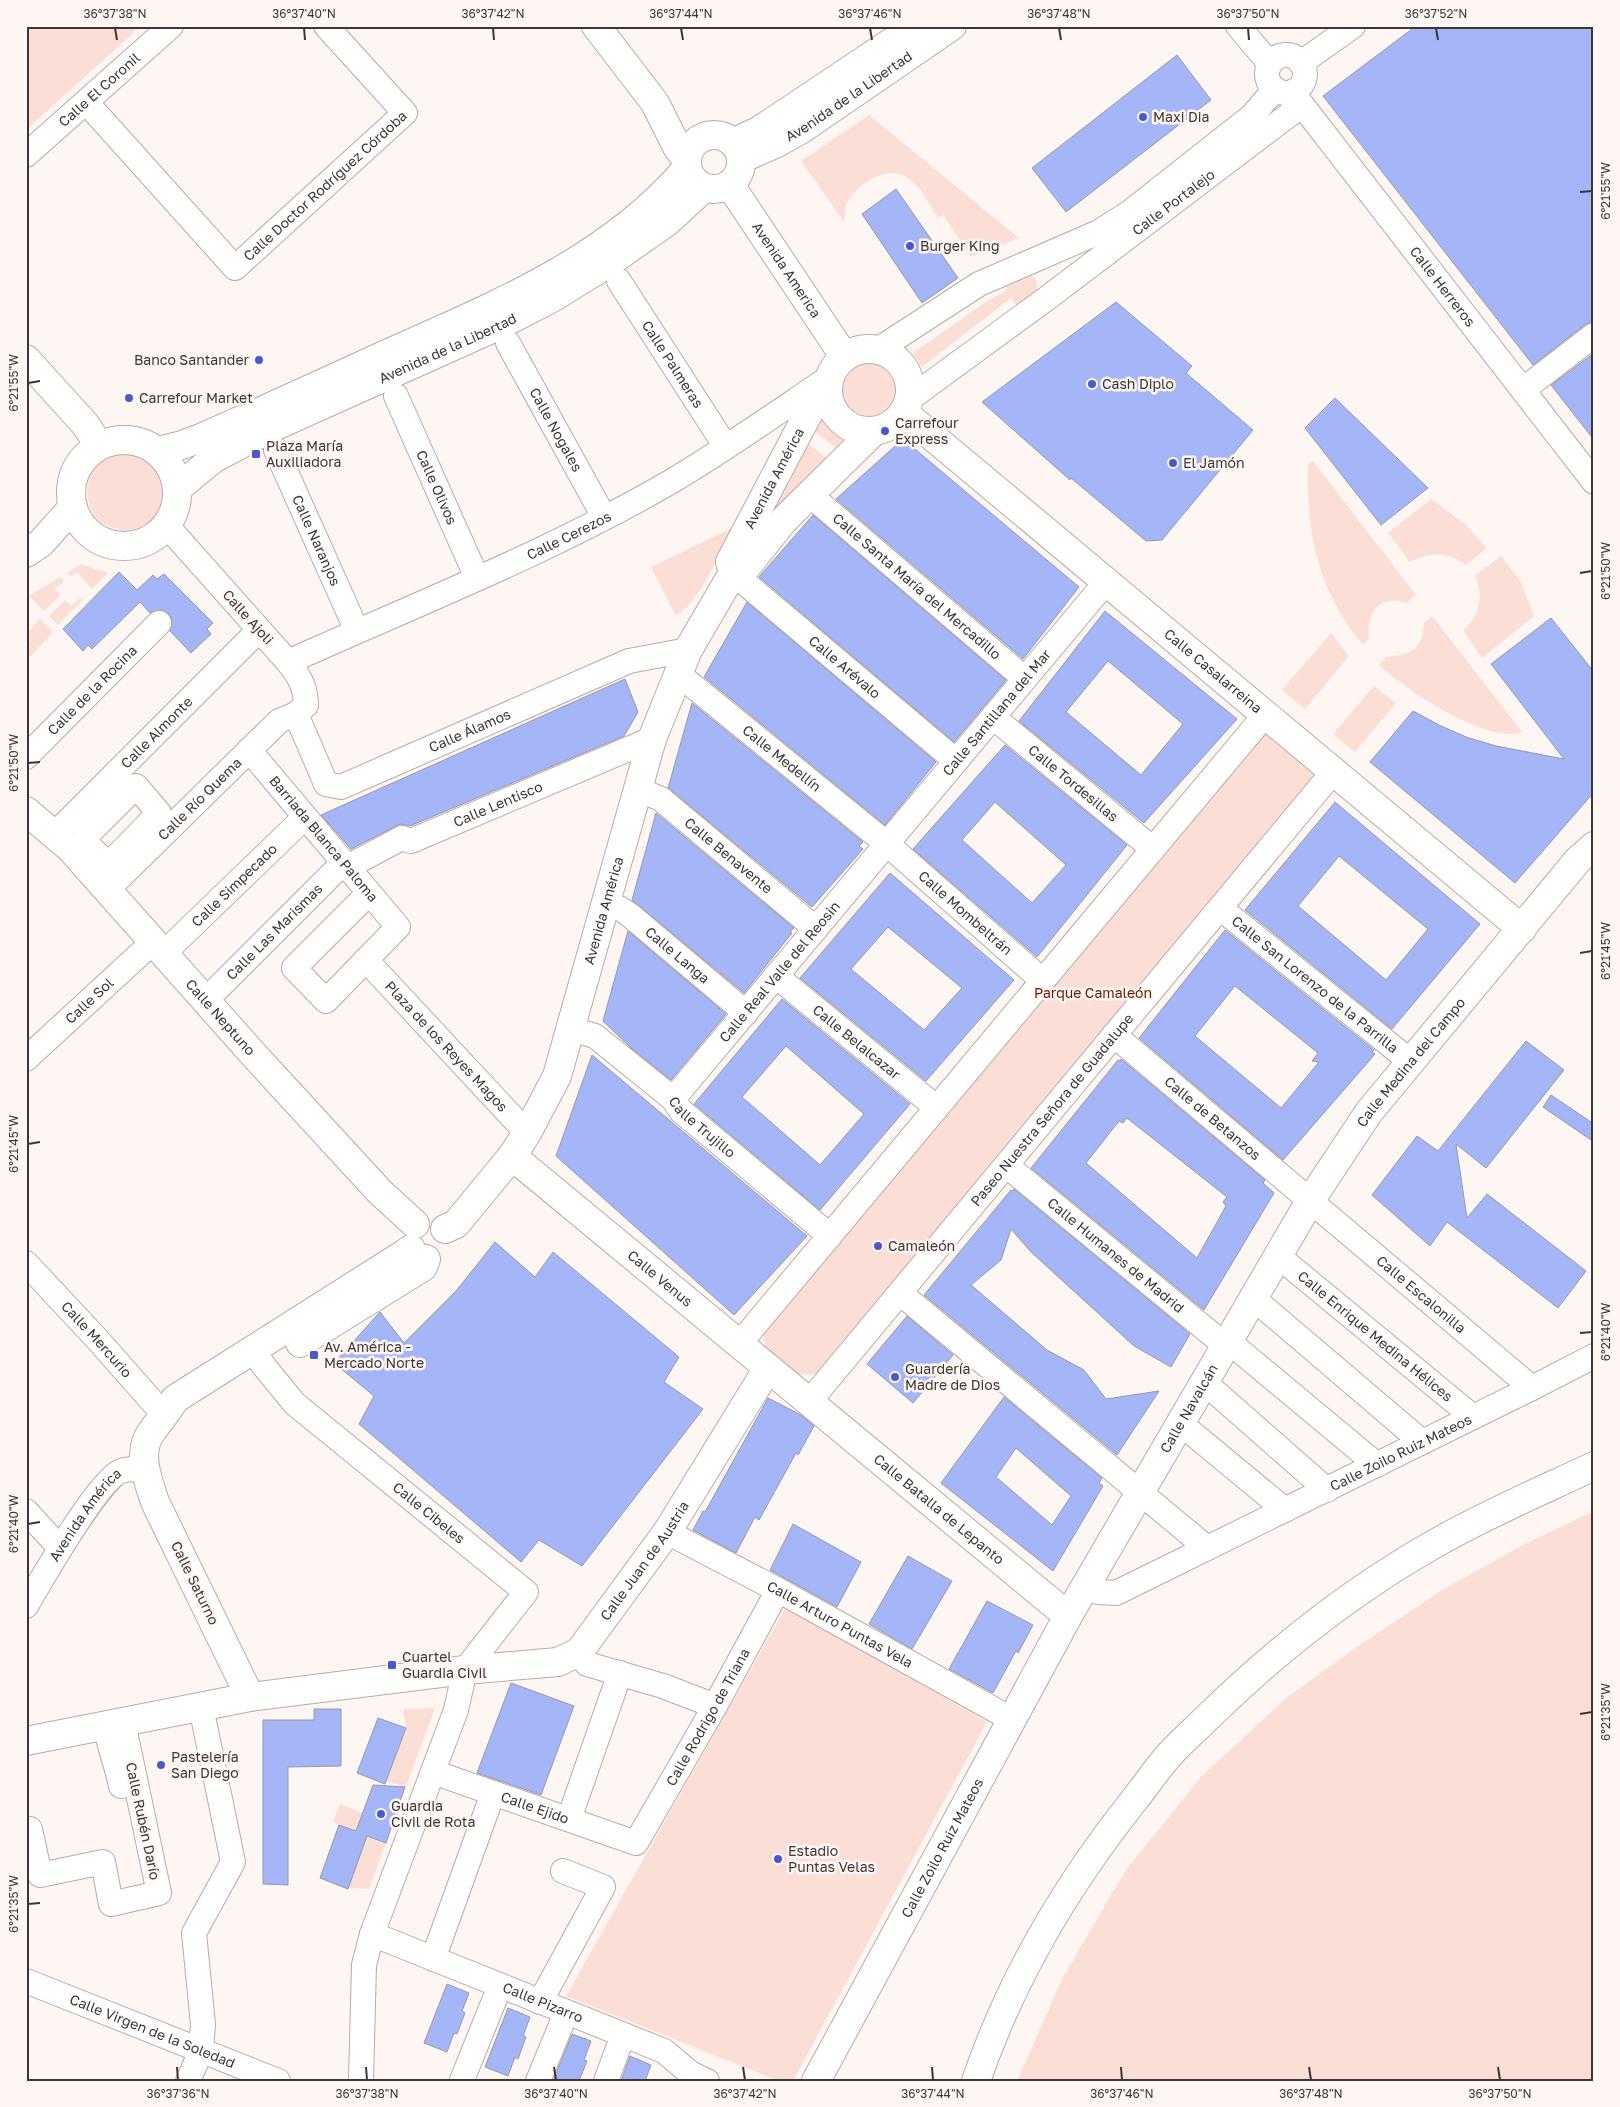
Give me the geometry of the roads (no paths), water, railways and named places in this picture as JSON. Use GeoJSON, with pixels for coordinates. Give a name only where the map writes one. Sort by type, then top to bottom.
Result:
{"type":"FeatureCollection","features":[{"type":"Feature","properties":{"kind":"street","name":"Calle El Coronil"},"geometry":{"type":"LineString","coordinates":[[26,155],[171,26]]}},
{"type":"Feature","properties":{"kind":"street","name":"Calle Doctor Rodríguez Córdoba"},"geometry":{"type":"LineString","coordinates":[[86,102],[235,268],[405,113],[326,26]]}},
{"type":"Feature","properties":{"kind":"street"},"geometry":{"type":"LineString","coordinates":[[596,26],[656,103],[686,164],[690,177],[696,184],[717,186],[739,173],[728,145],[677,119],[656,103]]}},
{"type":"Feature","properties":{"kind":"street","name":"Avenida de la Libertad"},"geometry":{"type":"LineString","coordinates":[[728,145],[760,130],[916,26]]}},
{"type":"Feature","properties":{"kind":"street","name":"Avenida de la Libertad"},"geometry":{"type":"LineString","coordinates":[[728,145],[777,143],[802,129],[952,26]]}},
{"type":"Feature","properties":{"kind":"street"},"geometry":{"type":"LineString","coordinates":[[1238,26],[1270,64]]}},
{"type":"Feature","properties":{"kind":"street"},"geometry":{"type":"LineString","coordinates":[[1301,63],[1353,26]]}},
{"type":"Feature","properties":{"kind":"street"},"geometry":{"type":"LineString","coordinates":[[1279,56],[1292,56],[1301,63],[1305,74],[1304,80],[1298,89],[1290,95],[1271,86],[1267,75],[1270,64],[1279,56]]}},
{"type":"Feature","properties":{"kind":"street","name":"Calle Herreros"},"geometry":{"type":"LineString","coordinates":[[1290,95],[1330,141],[1524,389],[1594,482]]}},
{"type":"Feature","properties":{"kind":"street","name":"Calle Portalejo"},"geometry":{"type":"LineString","coordinates":[[879,350],[979,284],[1099,232],[1129,213],[1252,116],[1290,95]]}},
{"type":"Feature","properties":{"kind":"street","name":"Calle Portalejo"},"geometry":{"type":"LineString","coordinates":[[906,406],[1046,299],[1290,95]]}},
{"type":"Feature","properties":{"kind":"street"},"geometry":{"type":"LineString","coordinates":[[686,164],[689,150],[694,143],[728,145]]}},
{"type":"Feature","properties":{"kind":"street","name":"Avenida de la Libertad"},"geometry":{"type":"LineString","coordinates":[[158,451],[203,437],[493,307],[541,281],[598,245],[654,204],[686,164]]}},
{"type":"Feature","properties":{"kind":"street","name":"Avenida de la Libertad"},"geometry":{"type":"LineString","coordinates":[[178,488],[213,459],[271,428],[498,326],[552,298],[607,264],[717,186]]}},
{"type":"Feature","properties":{"kind":"street","name":"Avenida America"},"geometry":{"type":"LineString","coordinates":[[717,186],[834,374]]}},
{"type":"Feature","properties":{"kind":"street"},"geometry":{"type":"LineString","coordinates":[[1028,264],[1043,276],[1046,286],[1046,299]]}},
{"type":"Feature","properties":{"kind":"street","name":"Calle Palmeras"},"geometry":{"type":"LineString","coordinates":[[619,281],[726,447]]}},
{"type":"Feature","properties":{"kind":"street"},"geometry":{"type":"LineString","coordinates":[[1524,389],[1594,335]]}},
{"type":"Feature","properties":{"kind":"street","name":"Calle Nogales"},"geometry":{"type":"LineString","coordinates":[[508,343],[604,517]]}},
{"type":"Feature","properties":{"kind":"street"},"geometry":{"type":"LineString","coordinates":[[867,348],[879,350],[891,355],[900,363],[907,374],[910,387],[906,406],[895,421],[886,427],[862,430],[851,427],[841,420],[829,400],[834,374],[855,351],[867,348]]}},
{"type":"Feature","properties":{"kind":"street"},"geometry":{"type":"LineString","coordinates":[[26,359],[85,424],[99,445]]}},
{"type":"Feature","properties":{"kind":"street","name":"Calle Cerezos"},"geometry":{"type":"LineString","coordinates":[[288,662],[541,550],[604,517],[671,481],[726,447],[834,374]]}},
{"type":"Feature","properties":{"kind":"street","name":"Avenida América"},"geometry":{"type":"LineString","coordinates":[[733,573],[730,562],[814,403],[834,374]]}},
{"type":"Feature","properties":{"kind":"street","name":"Calle Olivos"},"geometry":{"type":"LineString","coordinates":[[396,396],[477,578]]}},
{"type":"Feature","properties":{"kind":"street","name":"Calle Casalarreina"},"geometry":{"type":"LineString","coordinates":[[906,406],[1106,582],[1522,929]]}},
{"type":"Feature","properties":{"kind":"street","name":"Avenida América"},"geometry":{"type":"LineString","coordinates":[[417,1244],[433,1259],[443,1253],[448,1241],[445,1230],[456,1224],[512,1156],[527,1133],[557,1076],[652,739],[682,661],[733,573],[744,570],[784,520],[808,494],[874,430]]}},
{"type":"Feature","properties":{"kind":"street"},"geometry":{"type":"LineString","coordinates":[[129,439],[144,443],[158,451],[168,461],[175,474],[178,488],[176,508],[166,526],[155,538],[131,546],[123,547],[107,544],[92,536],[80,523],[73,507],[71,493],[73,478],[78,465],[87,454],[99,445],[114,440],[129,439]]}},
{"type":"Feature","properties":{"kind":"street","name":"Calle Naranjos"},"geometry":{"type":"LineString","coordinates":[[276,450],[357,631]]}},
{"type":"Feature","properties":{"kind":"street","name":"Calle Santa María del Mercadillo"},"geometry":{"type":"LineString","coordinates":[[808,494],[1026,679]]}},
{"type":"Feature","properties":{"kind":"street"},"geometry":{"type":"LineString","coordinates":[[34,548],[73,507]]}},
{"type":"Feature","properties":{"kind":"street","name":"Calle Ajoli"},"geometry":{"type":"LineString","coordinates":[[166,526],[288,662],[300,678],[306,692],[306,705],[296,714]]}},
{"type":"Feature","properties":{"kind":"street"},"geometry":{"type":"LineString","coordinates":[[34,548],[92,536]]}},
{"type":"Feature","properties":{"kind":"street","name":"Calle Arévalo"},"geometry":{"type":"LineString","coordinates":[[733,573],[956,761]]}},
{"type":"Feature","properties":{"kind":"street","name":"Calle Santillana del Mar"},"geometry":{"type":"LineString","coordinates":[[887,844],[1106,582]]}},
{"type":"Feature","properties":{"kind":"street","name":"Calle de la Rocina"},"geometry":{"type":"LineString","coordinates":[[26,757],[159,624]]}},
{"type":"Feature","properties":{"kind":"street","name":"Calle Almonte"},"geometry":{"type":"LineString","coordinates":[[54,835],[259,630]]}},
{"type":"Feature","properties":{"kind":"street","name":"Calle Álamos"},"geometry":{"type":"LineString","coordinates":[[296,714],[326,784],[341,787],[629,661],[682,661]]}},
{"type":"Feature","properties":{"kind":"street","name":"Calle Medellín"},"geometry":{"type":"LineString","coordinates":[[682,661],[887,844]]}},
{"type":"Feature","properties":{"kind":"street","name":"Calle Río Quema"},"geometry":{"type":"LineString","coordinates":[[107,890],[280,721],[296,714]]}},
{"type":"Feature","properties":{"kind":"street"},"geometry":{"type":"LineString","coordinates":[[740,1343],[1265,715]]}},
{"type":"Feature","properties":{"kind":"street","name":"Calle Tordesillas"},"geometry":{"type":"LineString","coordinates":[[994,717],[1153,849]]}},
{"type":"Feature","properties":{"kind":"street","name":"Calle Lentisco"},"geometry":{"type":"LineString","coordinates":[[346,864],[402,838],[411,842],[652,739]]}},
{"type":"Feature","properties":{"kind":"street","name":"Barriada Blanca Paloma"},"geometry":{"type":"LineString","coordinates":[[249,750],[398,927],[366,960]]}},
{"type":"Feature","properties":{"kind":"street","name":"Paseo Nuestra Señora de Guadalupe"},"geometry":{"type":"LineString","coordinates":[[808,1402],[1333,772]]}},
{"type":"Feature","properties":{"kind":"street","name":"Calle Benavente"},"geometry":{"type":"LineString","coordinates":[[637,789],[661,799],[816,929]]}},
{"type":"Feature","properties":{"kind":"street","name":"Calle Neptuno"},"geometry":{"type":"LineString","coordinates":[[26,811],[70,848],[205,1001],[380,1192],[417,1244]]}},
{"type":"Feature","properties":{"kind":"street","name":"Calle Simpecado"},"geometry":{"type":"LineString","coordinates":[[158,948],[306,817]]}},
{"type":"Feature","properties":{"kind":"street","name":"Calle Real Valle del Reosin"},"geometry":{"type":"LineString","coordinates":[[673,1099],[887,844]]}},
{"type":"Feature","properties":{"kind":"street","name":"Calle Mombeltrán"},"geometry":{"type":"LineString","coordinates":[[887,844],[1043,981]]}},
{"type":"Feature","properties":{"kind":"street","name":"Calle Medina del Campo"},"geometry":{"type":"LineString","coordinates":[[1310,1201],[1368,1112],[1578,860],[1594,846]]}},
{"type":"Feature","properties":{"kind":"street","name":"Calle Las Marismas"},"geometry":{"type":"LineString","coordinates":[[205,1001],[346,864]]}},
{"type":"Feature","properties":{"kind":"street"},"geometry":{"type":"LineString","coordinates":[[366,960],[326,1001],[294,968],[369,893]]}},
{"type":"Feature","properties":{"kind":"street","name":"Calle Langa"},"geometry":{"type":"LineString","coordinates":[[605,903],[621,908],[746,1013]]}},
{"type":"Feature","properties":{"kind":"street","name":"Calle San Lorenzo de la Parrilla"},"geometry":{"type":"LineString","coordinates":[[1220,908],[1410,1061]]}},
{"type":"Feature","properties":{"kind":"street","name":"Calle Sol"},"geometry":{"type":"LineString","coordinates":[[26,1058],[158,948]]}},
{"type":"Feature","properties":{"kind":"street","name":"Plaza de los Reyes Magos"},"geometry":{"type":"LineString","coordinates":[[366,960],[527,1133]]}},
{"type":"Feature","properties":{"kind":"street","name":"Calle Belalcazar"},"geometry":{"type":"LineString","coordinates":[[776,976],[937,1108]]}},
{"type":"Feature","properties":{"kind":"street","name":"Calle Trujillo"},"geometry":{"type":"LineString","coordinates":[[571,1030],[595,1036],[673,1099],[681,1111],[830,1236]]}},
{"type":"Feature","properties":{"kind":"street","name":"Calle de Betanzos"},"geometry":{"type":"LineString","coordinates":[[1114,1035],[1310,1201]]}},
{"type":"Feature","properties":{"kind":"street","name":"Calle Venus"},"geometry":{"type":"LineString","coordinates":[[512,1156],[740,1343],[808,1402]]}},
{"type":"Feature","properties":{"kind":"street","name":"Calle Humanes de Madrid"},"geometry":{"type":"LineString","coordinates":[[1006,1165],[1377,1465]]}},
{"type":"Feature","properties":{"kind":"street","name":"Calle Navalcán"},"geometry":{"type":"LineString","coordinates":[[1068,1616],[1310,1201]]}},
{"type":"Feature","properties":{"kind":"street","name":"Calle Escalonilla"},"geometry":{"type":"LineString","coordinates":[[1310,1201],[1532,1388]]}},
{"type":"Feature","properties":{"kind":"street"},"geometry":{"type":"LineString","coordinates":[[165,1416],[183,1413],[258,1358],[423,1267],[417,1244]]}},
{"type":"Feature","properties":{"kind":"street","name":"Calle Enrique Medina Hélices"},"geometry":{"type":"LineString","coordinates":[[1278,1256],[1473,1417]]}},
{"type":"Feature","properties":{"kind":"street","name":"Calle Mercurio"},"geometry":{"type":"LineString","coordinates":[[26,1263],[165,1416]]}},
{"type":"Feature","properties":{"kind":"street"},"geometry":{"type":"LineString","coordinates":[[900,1293],[1207,1548]]}},
{"type":"Feature","properties":{"kind":"street"},"geometry":{"type":"LineString","coordinates":[[1253,1298],[1422,1442]]}},
{"type":"Feature","properties":{"kind":"street","name":"Calle Zoilo Ruiz Mateos"},"geometry":{"type":"LineString","coordinates":[[1086,1584],[1098,1592],[1116,1593],[1594,1356]]}},
{"type":"Feature","properties":{"kind":"street","name":"Calle Cibeles"},"geometry":{"type":"LineString","coordinates":[[258,1358],[295,1404],[526,1592],[465,1670]]}},
{"type":"Feature","properties":{"kind":"street","name":"Calle Juan de Austria"},"geometry":{"type":"LineString","coordinates":[[465,1670],[558,1662],[579,1652],[668,1532],[768,1368]]}},
{"type":"Feature","properties":{"kind":"street"},"geometry":{"type":"LineString","coordinates":[[1204,1382],[1326,1490]]}},
{"type":"Feature","properties":{"kind":"street","name":"Calle Batalla de Lepanto"},"geometry":{"type":"LineString","coordinates":[[808,1402],[1068,1616]]}},
{"type":"Feature","properties":{"kind":"street","name":"Avenida América"},"geometry":{"type":"LineString","coordinates":[[26,1606],[60,1548],[100,1492],[120,1471],[144,1468],[145,1450],[150,1432],[165,1416]]}},
{"type":"Feature","properties":{"kind":"street"},"geometry":{"type":"LineString","coordinates":[[1180,1424],[1285,1510]]}},
{"type":"Feature","properties":{"kind":"street"},"geometry":{"type":"LineString","coordinates":[[976,2081],[986,2052],[1026,1964],[1080,1872],[1171,1753],[1266,1662],[1319,1620],[1371,1584],[1435,1543],[1594,1466]]}},
{"type":"Feature","properties":{"kind":"street","name":"Calle Saturno"},"geometry":{"type":"LineString","coordinates":[[144,1468],[154,1502],[250,1697]]}},
{"type":"Feature","properties":{"kind":"street"},"geometry":{"type":"LineString","coordinates":[[26,1512],[60,1548]]}},
{"type":"Feature","properties":{"kind":"street","name":"Calle Arturo Puntas Vela"},"geometry":{"type":"LineString","coordinates":[[668,1532],[778,1590],[1013,1720]]}},
{"type":"Feature","properties":{"kind":"street","name":"Calle Rodrigo de Triana"},"geometry":{"type":"LineString","coordinates":[[636,1843],[715,1706],[778,1590]]}},
{"type":"Feature","properties":{"kind":"street","name":"Calle Zoilo Ruiz Mateos"},"geometry":{"type":"LineString","coordinates":[[816,2081],[1068,1616]]}},
{"type":"Feature","properties":{"kind":"street"},"geometry":{"type":"LineString","coordinates":[[579,1652],[588,1664],[663,1686],[715,1706]]}},
{"type":"Feature","properties":{"kind":"street"},"geometry":{"type":"LineString","coordinates":[[26,1741],[250,1697],[465,1670],[456,1710],[372,1934],[364,1965],[361,2081]]}},
{"type":"Feature","properties":{"kind":"street"},"geometry":{"type":"LineString","coordinates":[[568,1819],[620,1673]]}},
{"type":"Feature","properties":{"kind":"street"},"geometry":{"type":"LineString","coordinates":[[188,2081],[201,2051],[203,2024],[194,1934],[233,1862],[201,1707]]}},
{"type":"Feature","properties":{"kind":"street","name":"Calle Rubén Darío"},"geometry":{"type":"LineString","coordinates":[[26,1829],[30,1829],[40,1875],[103,1862],[111,1904],[159,1893],[114,1724]]}},
{"type":"Feature","properties":{"kind":"street","name":"Calle Rubén Darío"},"geometry":{"type":"LineString","coordinates":[[114,1724],[110,1748],[118,1768],[136,1855]]}},
{"type":"Feature","properties":{"kind":"street","name":"Calle Ejido"},"geometry":{"type":"LineString","coordinates":[[433,1772],[636,1843]]}},
{"type":"Feature","properties":{"kind":"street"},"geometry":{"type":"LineString","coordinates":[[433,1959],[493,1793]]}},
{"type":"Feature","properties":{"kind":"street"},"geometry":{"type":"LineString","coordinates":[[540,2002],[603,1887],[563,1871]]}},
{"type":"Feature","properties":{"kind":"street","name":"Calle Pizarro"},"geometry":{"type":"LineString","coordinates":[[372,1934],[664,2052],[670,2071],[690,2074],[707,2081]]}},
{"type":"Feature","properties":{"kind":"street","name":"Calle Virgen de la Soledad"},"geometry":{"type":"LineString","coordinates":[[26,1981],[278,2081]]}},
{"type":"Feature","properties":{"kind":"street"},"geometry":{"type":"LineString","coordinates":[[461,2080],[500,1986]]}},
{"type":"Feature","properties":{"kind":"street"},"geometry":{"type":"LineString","coordinates":[[538,2081],[566,2012]]}},
{"type":"Feature","properties":{"kind":"street"},"geometry":{"type":"LineString","coordinates":[[606,2081],[623,2035]]}},
{"type":"Feature","properties":{"kind":"place","name":"Maxi Dia"},"geometry":{"type":"Point","coordinates":[1143,117]}},
{"type":"Feature","properties":{"kind":"place","name":"Burger King"},"geometry":{"type":"Point","coordinates":[910,246]}},
{"type":"Feature","properties":{"kind":"place","name":"Banco Santander"},"geometry":{"type":"Point","coordinates":[259,360]}},
{"type":"Feature","properties":{"kind":"place","name":"Cash Diplo"},"geometry":{"type":"Point","coordinates":[1092,384]}},
{"type":"Feature","properties":{"kind":"place","name":"Carrefour Market"},"geometry":{"type":"Point","coordinates":[129,398]}},
{"type":"Feature","properties":{"kind":"place","name":"Carrefour Express"},"geometry":{"type":"Point","coordinates":[885,431]}},
{"type":"Feature","properties":{"kind":"place","name":"Plaza María Auxiliadora"},"geometry":{"type":"Point","coordinates":[256,454]}},
{"type":"Feature","properties":{"kind":"place","name":"El Jamón"},"geometry":{"type":"Point","coordinates":[1173,463]}},
{"type":"Feature","properties":{"kind":"place","name":"Camaleón"},"geometry":{"type":"Point","coordinates":[878,1246]}},
{"type":"Feature","properties":{"kind":"place","name":"Av. América - Mercado Norte"},"geometry":{"type":"Point","coordinates":[314,1355]}},
{"type":"Feature","properties":{"kind":"place","name":"Guardería Madre de Dios"},"geometry":{"type":"Point","coordinates":[895,1377]}},
{"type":"Feature","properties":{"kind":"place","name":"Cuartel Guardia Civil"},"geometry":{"type":"Point","coordinates":[392,1665]}},
{"type":"Feature","properties":{"kind":"place","name":"Pastelería San Diego"},"geometry":{"type":"Point","coordinates":[161,1765]}},
{"type":"Feature","properties":{"kind":"place","name":"Guardia Civil de Rota"},"geometry":{"type":"Point","coordinates":[381,1814]}},
{"type":"Feature","properties":{"kind":"place","name":"Estadio Puntas Velas"},"geometry":{"type":"Point","coordinates":[778,1859]}},
{"type":"Feature","properties":{"kind":"park label","name":"Parque Camaleón"},"geometry":{"type":"Point","coordinates":[1093,993]}}]}
